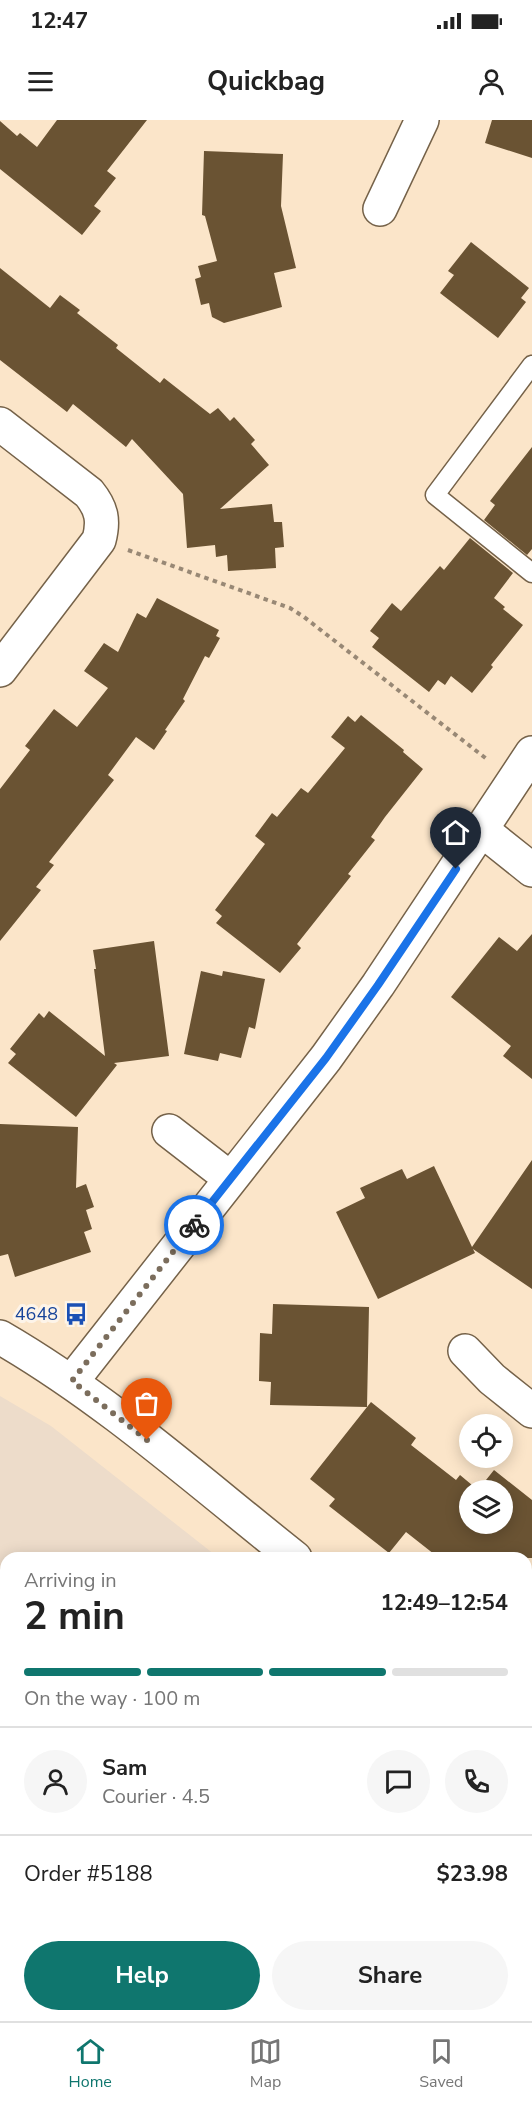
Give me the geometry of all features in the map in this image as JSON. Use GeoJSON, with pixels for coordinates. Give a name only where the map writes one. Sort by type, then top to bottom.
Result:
{"type":"FeatureCollection","features":[{"type":"Feature","properties":{"kind":"street"},"geometry":{"type":"LineString","coordinates":[[380,209],[422,120]]}},
{"type":"Feature","properties":{"kind":"street"},"geometry":{"type":"LineString","coordinates":[[0,424],[89,493],[102,517],[99,540],[0,670]]}},
{"type":"Feature","properties":{"kind":"street"},"geometry":{"type":"LineString","coordinates":[[72,1381],[326,1058],[378,985],[532,753]]}},
{"type":"Feature","properties":{"kind":"street"},"geometry":{"type":"LineString","coordinates":[[482,830],[532,870]]}},
{"type":"Feature","properties":{"kind":"street"},"geometry":{"type":"LineString","coordinates":[[169,1131],[231,1179]]}},
{"type":"Feature","properties":{"kind":"street"},"geometry":{"type":"LineString","coordinates":[[0,1337],[72,1381],[287,1552]]}},
{"type":"Feature","properties":{"kind":"street"},"geometry":{"type":"LineString","coordinates":[[465,1351],[492,1379],[532,1411]]}},
{"type":"Feature","properties":{"kind":"lane"},"geometry":{"type":"LineString","coordinates":[[532,365],[435,495],[532,573]]}},
{"type":"Feature","properties":{"kind":"path"},"geometry":{"type":"LineString","coordinates":[[99,540],[290,608],[514,780]]}},
{"type":"Feature","properties":{"kind":"shaded area"},"geometry":{"type":"Polygon","coordinates":[[[0,1396],[51,1426],[211,1552],[0,1552],[0,1396]]]}},
{"type":"Feature","properties":{"kind":"building"},"geometry":{"type":"Polygon","coordinates":[[[57,120],[147,120],[107,171],[116,178],[94,206],[101,211],[82,235],[0,169],[0,121],[17,136],[20,133],[37,147],[57,120]]]}},
{"type":"Feature","properties":{"kind":"building"},"geometry":{"type":"Polygon","coordinates":[[[492,120],[532,120],[532,158],[485,143],[492,120]]]}},
{"type":"Feature","properties":{"kind":"building"},"geometry":{"type":"Polygon","coordinates":[[[204,151],[283,154],[281,206],[296,268],[274,273],[282,307],[224,323],[212,317],[209,303],[201,305],[195,279],[201,277],[198,266],[217,261],[205,216],[202,215],[204,151]]]}},
{"type":"Feature","properties":{"kind":"building"},"geometry":{"type":"Polygon","coordinates":[[[471,242],[529,288],[521,298],[526,302],[498,338],[440,293],[454,275],[448,271],[471,242]]]}},
{"type":"Feature","properties":{"kind":"building"},"geometry":{"type":"Polygon","coordinates":[[[0,268],[50,308],[60,295],[80,310],[77,313],[118,345],[116,348],[160,383],[164,378],[210,414],[218,408],[230,421],[234,417],[255,440],[251,444],[269,465],[220,509],[272,504],[274,522],[282,522],[284,547],[275,548],[276,568],[228,571],[227,555],[216,557],[215,545],[187,548],[183,494],[132,439],[126,447],[73,404],[67,412],[0,360],[0,268]]]}},
{"type":"Feature","properties":{"kind":"building"},"geometry":{"type":"Polygon","coordinates":[[[532,447],[532,549],[527,555],[484,520],[495,505],[490,501],[532,447]]]}},
{"type":"Feature","properties":{"kind":"building"},"geometry":{"type":"Polygon","coordinates":[[[470,538],[513,573],[494,598],[505,607],[503,609],[523,625],[472,693],[451,676],[445,685],[438,680],[429,692],[372,647],[379,638],[370,631],[392,603],[401,611],[440,566],[444,570],[470,538]]]}},
{"type":"Feature","properties":{"kind":"building"},"geometry":{"type":"Polygon","coordinates":[[[157,598],[219,630],[216,636],[220,638],[209,658],[205,656],[183,699],[185,701],[154,750],[136,737],[108,775],[114,780],[49,862],[54,865],[36,887],[41,890],[0,941],[0,789],[30,750],[25,746],[54,709],[77,727],[108,688],[84,671],[104,643],[118,652],[137,613],[146,618],[157,598]]]}},
{"type":"Feature","properties":{"kind":"building"},"geometry":{"type":"Polygon","coordinates":[[[361,715],[404,750],[403,752],[423,769],[385,817],[371,837],[375,840],[348,874],[351,876],[297,944],[301,948],[280,973],[216,923],[222,916],[215,910],[265,844],[255,836],[272,813],[277,817],[301,788],[308,793],[345,748],[331,737],[348,716],[355,722],[361,715]]]}},
{"type":"Feature","properties":{"kind":"building"},"geometry":{"type":"Polygon","coordinates":[[[532,934],[532,1079],[503,1056],[511,1046],[451,997],[499,937],[517,951],[532,934]]]}},
{"type":"Feature","properties":{"kind":"building"},"geometry":{"type":"Polygon","coordinates":[[[154,941],[169,1056],[114,1063],[117,1065],[76,1117],[8,1063],[16,1054],[10,1049],[39,1013],[44,1018],[49,1011],[105,1056],[93,950],[154,941]]]}},
{"type":"Feature","properties":{"kind":"building"},"geometry":{"type":"Polygon","coordinates":[[[201,971],[222,976],[223,971],[265,979],[255,1029],[249,1027],[241,1058],[220,1053],[218,1061],[184,1054],[201,971]]]}},
{"type":"Feature","properties":{"kind":"building"},"geometry":{"type":"Polygon","coordinates":[[[0,1124],[78,1127],[76,1188],[86,1184],[94,1207],[86,1210],[92,1229],[84,1232],[91,1252],[15,1277],[8,1254],[0,1256],[0,1124]]]}},
{"type":"Feature","properties":{"kind":"building"},"geometry":{"type":"Polygon","coordinates":[[[532,1160],[532,1289],[473,1249],[475,1253],[378,1299],[336,1212],[365,1198],[360,1188],[402,1169],[407,1179],[434,1166],[472,1247],[532,1160]]]}},
{"type":"Feature","properties":{"kind":"building"},"geometry":{"type":"Polygon","coordinates":[[[273,1304],[369,1307],[367,1407],[270,1405],[271,1382],[259,1381],[260,1333],[272,1334],[273,1304]]]}},
{"type":"Feature","properties":{"kind":"building"},"geometry":{"type":"Polygon","coordinates":[[[371,1402],[416,1438],[411,1445],[456,1480],[460,1475],[466,1480],[459,1480],[459,1534],[513,1534],[513,1485],[532,1500],[532,1552],[431,1552],[406,1532],[388,1552],[329,1506],[335,1499],[310,1479],[371,1402]]]}},
{"type":"Feature","properties":{"kind":"building"},"geometry":{"type":"Polygon","coordinates":[[[494,1470],[507,1480],[486,1480],[494,1470]]]}},
{"type":"Feature","properties":{"kind":"way so far"},"geometry":{"type":"LineString","coordinates":[[147,1440],[72,1381],[194,1225]]}},
{"type":"Feature","properties":{"kind":"place","name":"4648"},"geometry":{"type":"Point","coordinates":[76,1314]}},
{"type":"Feature","properties":{"kind":"route"},"geometry":{"type":"LineString","coordinates":[[194,1225],[326,1058],[456,869]]}}]}
